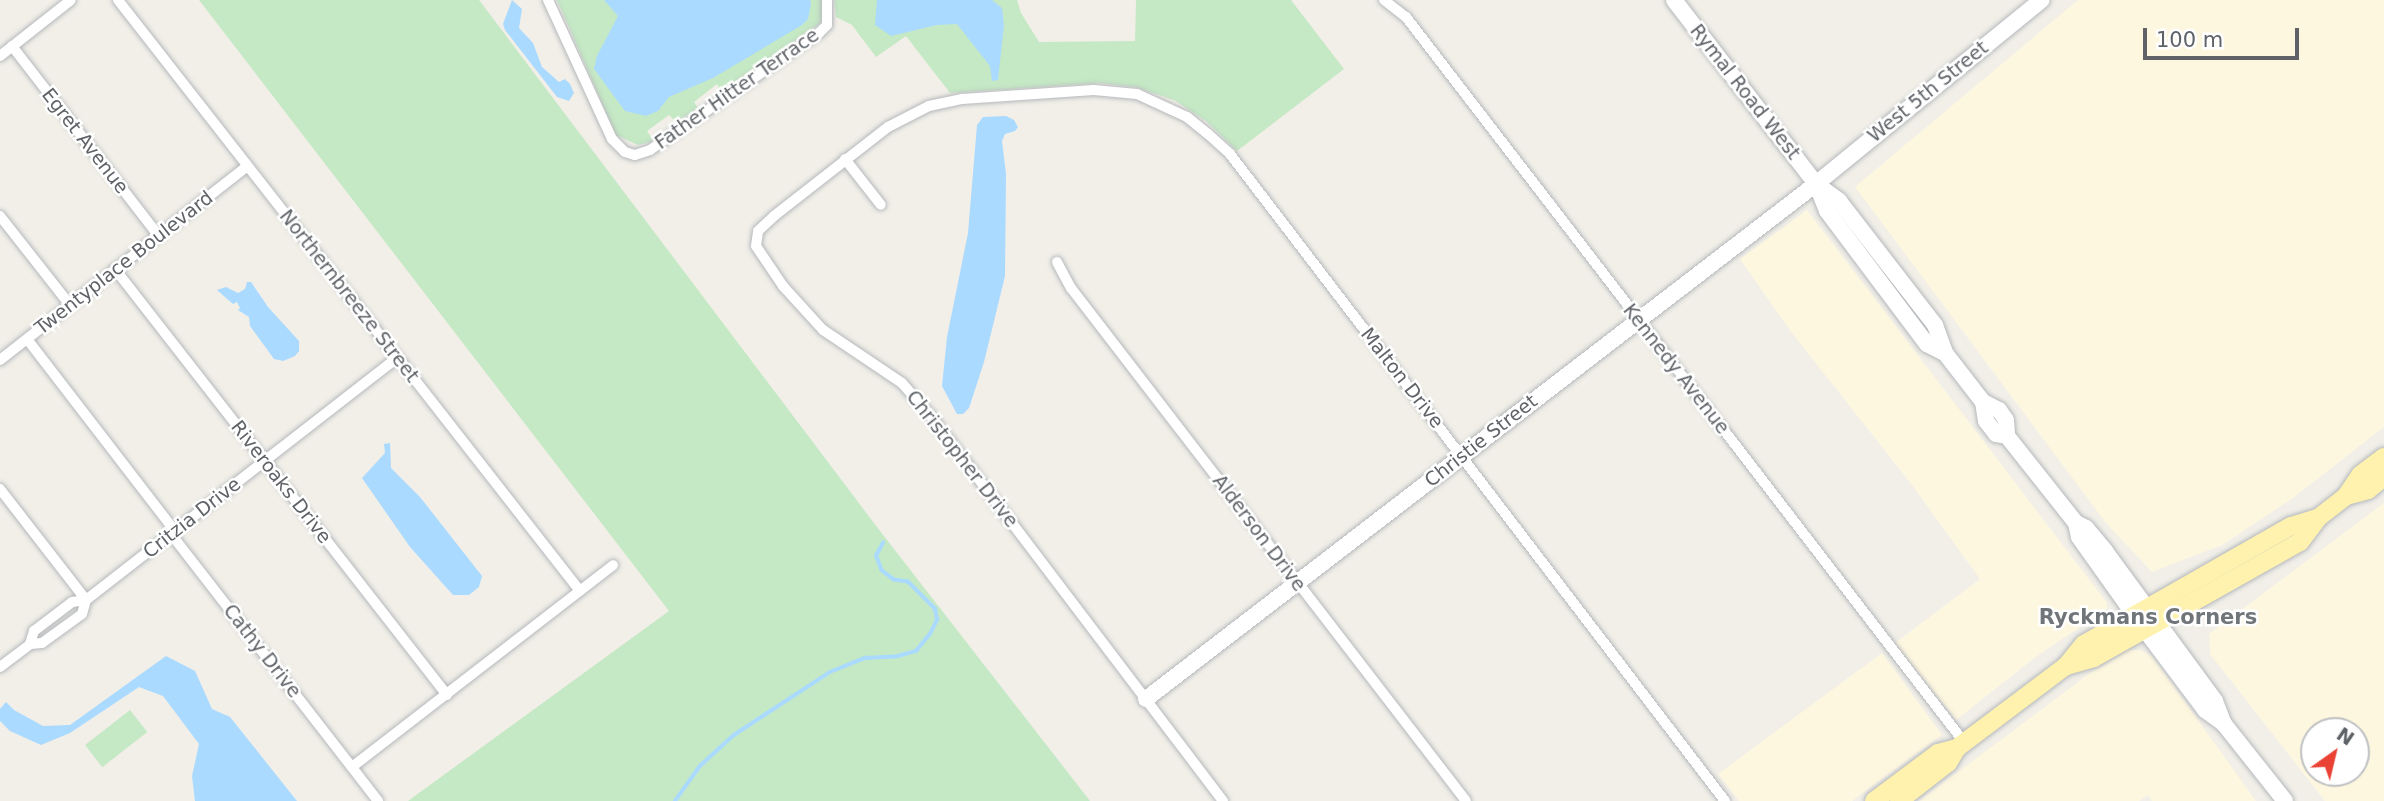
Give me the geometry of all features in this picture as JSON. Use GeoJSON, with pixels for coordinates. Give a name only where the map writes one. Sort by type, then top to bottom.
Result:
{"type":"FeatureCollection","features":[{"type":"Feature","properties":{"kind":"main road"},"geometry":{"type":"LineString","coordinates":[[1874,801],[1938,753],[1960,745],[2066,666],[2094,658],[2146,619],[2301,542],[2318,518],[2346,496],[2360,475],[2384,457]]}},
{"type":"Feature","properties":{"kind":"main road"},"geometry":{"type":"LineString","coordinates":[[2346,496],[2368,490],[2384,477]]}},
{"type":"Feature","properties":{"kind":"main road"},"geometry":{"type":"LineString","coordinates":[[1899,801],[1948,762],[1960,745]]}},
{"type":"Feature","properties":{"kind":"street"},"geometry":{"type":"LineString","coordinates":[[0,56],[71,0]]}},
{"type":"Feature","properties":{"kind":"street","name":"Northernbreeze Street"},"geometry":{"type":"LineString","coordinates":[[118,0],[580,591]]}},
{"type":"Feature","properties":{"kind":"street","name":"Father Hitter Terrace"},"geometry":{"type":"LineString","coordinates":[[548,0],[612,139],[623,150],[635,155],[650,150],[819,33],[827,25],[829,17],[827,0]]}},
{"type":"Feature","properties":{"kind":"street","name":"Kennedy Avenue"},"geometry":{"type":"LineString","coordinates":[[1384,0],[1406,17],[1960,745]]}},
{"type":"Feature","properties":{"kind":"street","name":"Rymal Road West"},"geometry":{"type":"LineString","coordinates":[[1674,0],[1816,184],[1839,201],[1935,325],[1945,353],[1983,402],[1999,410],[2006,420],[2007,436],[2076,523],[2086,528],[2205,710],[2224,724],[2285,801]]}},
{"type":"Feature","properties":{"kind":"street","name":"West 5th Street"},"geometry":{"type":"LineString","coordinates":[[1816,184],[2042,0]]}},
{"type":"Feature","properties":{"kind":"street","name":"Egret Avenue"},"geometry":{"type":"LineString","coordinates":[[12,46],[158,235]]}},
{"type":"Feature","properties":{"kind":"street","name":"Christopher Drive"},"geometry":{"type":"LineString","coordinates":[[1164,105],[1137,94],[1094,90],[962,99],[929,106],[908,115],[845,159],[758,231],[756,246],[761,258],[823,330],[902,383],[920,404],[1223,801]]}},
{"type":"Feature","properties":{"kind":"street","name":"Malton Drive"},"geometry":{"type":"LineString","coordinates":[[1164,105],[1187,117],[1230,154],[1725,801]]}},
{"type":"Feature","properties":{"kind":"street"},"geometry":{"type":"LineString","coordinates":[[845,159],[881,205]]}},
{"type":"Feature","properties":{"kind":"street","name":"Twentyplace Boulevard"},"geometry":{"type":"LineString","coordinates":[[0,359],[247,166]]}},
{"type":"Feature","properties":{"kind":"street","name":"Christie Street"},"geometry":{"type":"LineString","coordinates":[[1146,699],[1816,184]]}},
{"type":"Feature","properties":{"kind":"street"},"geometry":{"type":"LineString","coordinates":[[0,216],[69,305]]}},
{"type":"Feature","properties":{"kind":"street","name":"Alderson Drive"},"geometry":{"type":"LineString","coordinates":[[1057,262],[1071,288],[1466,801]]}},
{"type":"Feature","properties":{"kind":"street","name":"Riveroaks Drive"},"geometry":{"type":"LineString","coordinates":[[115,269],[447,695]]}},
{"type":"Feature","properties":{"kind":"street","name":"Cathy Drive"},"geometry":{"type":"LineString","coordinates":[[27,340],[378,801]]}},
{"type":"Feature","properties":{"kind":"street","name":"Critzia Drive"},"geometry":{"type":"LineString","coordinates":[[0,667],[30,644],[34,631],[72,602],[86,600],[397,358]]}},
{"type":"Feature","properties":{"kind":"street"},"geometry":{"type":"LineString","coordinates":[[0,489],[86,600]]}},
{"type":"Feature","properties":{"kind":"street"},"geometry":{"type":"LineString","coordinates":[[352,767],[613,565]]}},
{"type":"Feature","properties":{"kind":"shaded area"},"geometry":{"type":"Polygon","coordinates":[[[2078,0],[2384,0],[2384,427],[2293,498],[2222,545],[2152,572],[2106,523],[1855,187],[2078,0]]]}},
{"type":"Feature","properties":{"kind":"shaded area"},"geometry":{"type":"Polygon","coordinates":[[[1807,210],[2107,603],[2107,609],[2037,656],[1956,720],[1895,643],[1980,579],[1912,485],[1792,333],[1740,259],[1807,210]]]}},
{"type":"Feature","properties":{"kind":"shaded area"},"geometry":{"type":"Polygon","coordinates":[[[2384,503],[2384,801],[2325,801],[2314,787],[2370,787],[2370,717],[2300,717],[2300,769],[2210,654],[2209,634],[2384,503]]]}},
{"type":"Feature","properties":{"kind":"shaded area"},"geometry":{"type":"Polygon","coordinates":[[[2129,650],[2140,650],[2152,656],[2256,801],[2152,801],[2148,795],[2139,801],[1919,801],[2086,676],[2129,650]]]}},
{"type":"Feature","properties":{"kind":"shaded area"},"geometry":{"type":"Polygon","coordinates":[[[1882,653],[1942,735],[1852,801],[1739,801],[1718,774],[1882,653]]]}},
{"type":"Feature","properties":{"kind":"green space"},"geometry":{"type":"Polygon","coordinates":[[[199,0],[479,0],[880,531],[1090,801],[408,801],[669,611],[199,0]]]}},
{"type":"Feature","properties":{"kind":"green space"},"geometry":{"type":"Polygon","coordinates":[[[557,0],[823,0],[825,10],[820,23],[721,91],[717,84],[694,102],[698,108],[676,122],[669,115],[647,131],[654,141],[638,145],[616,135],[557,0]]]}},
{"type":"Feature","properties":{"kind":"green space"},"geometry":{"type":"Polygon","coordinates":[[[834,0],[1017,0],[1021,13],[1039,42],[1135,41],[1136,0],[1291,0],[1344,69],[1237,151],[1206,121],[1174,100],[1135,87],[1099,83],[950,93],[906,36],[876,57],[852,25],[836,17],[834,0]]]}},
{"type":"Feature","properties":{"kind":"green space"},"geometry":{"type":"Polygon","coordinates":[[[130,710],[147,732],[102,767],[85,745],[130,710]]]}},
{"type":"Feature","properties":{"kind":"water"},"geometry":{"type":"Polygon","coordinates":[[[512,0],[522,9],[519,28],[533,43],[542,67],[559,82],[565,79],[570,84],[574,93],[569,101],[557,97],[505,30],[503,24],[512,0]]]}},
{"type":"Feature","properties":{"kind":"water"},"geometry":{"type":"Polygon","coordinates":[[[604,0],[810,0],[811,4],[808,19],[802,25],[713,78],[669,97],[658,111],[646,116],[625,111],[594,69],[597,56],[618,16],[604,0]]]}},
{"type":"Feature","properties":{"kind":"water"},"geometry":{"type":"Polygon","coordinates":[[[877,0],[992,0],[1002,8],[1004,25],[998,80],[992,81],[990,66],[957,24],[937,25],[891,36],[875,25],[877,0]]]}},
{"type":"Feature","properties":{"kind":"water"},"geometry":{"type":"Polygon","coordinates":[[[1006,116],[1014,120],[1018,127],[1005,134],[1002,141],[1006,174],[1005,276],[984,362],[969,408],[963,414],[957,414],[942,386],[947,337],[968,233],[977,125],[983,117],[1006,116]]]}},
{"type":"Feature","properties":{"kind":"water"},"geometry":{"type":"Polygon","coordinates":[[[247,282],[251,282],[268,307],[299,341],[299,351],[295,356],[283,361],[274,359],[250,326],[249,317],[238,310],[240,308],[237,302],[233,304],[217,290],[226,287],[238,293],[245,289],[247,282]]]}},
{"type":"Feature","properties":{"kind":"water"},"geometry":{"type":"Polygon","coordinates":[[[390,443],[391,468],[420,497],[482,576],[479,587],[469,595],[453,595],[410,547],[362,478],[385,453],[384,444],[390,443]]]}},
{"type":"Feature","properties":{"kind":"water"},"geometry":{"type":"Polygon","coordinates":[[[166,656],[195,671],[212,709],[230,717],[297,801],[195,801],[192,776],[199,744],[163,696],[139,687],[70,733],[41,745],[10,731],[0,721],[0,709],[6,702],[14,710],[43,726],[70,725],[166,656]]]}},
{"type":"Feature","properties":{"kind":"waterway"},"geometry":{"type":"LineString","coordinates":[[675,801],[700,766],[734,735],[830,672],[865,658],[898,656],[916,651],[930,634],[937,620],[935,609],[908,582],[894,580],[882,571],[876,556],[883,543]]}},
{"type":"Feature","properties":{"kind":"district","name":"Ryckmans Corners"},"geometry":{"type":"Point","coordinates":[2148,617]}}]}
